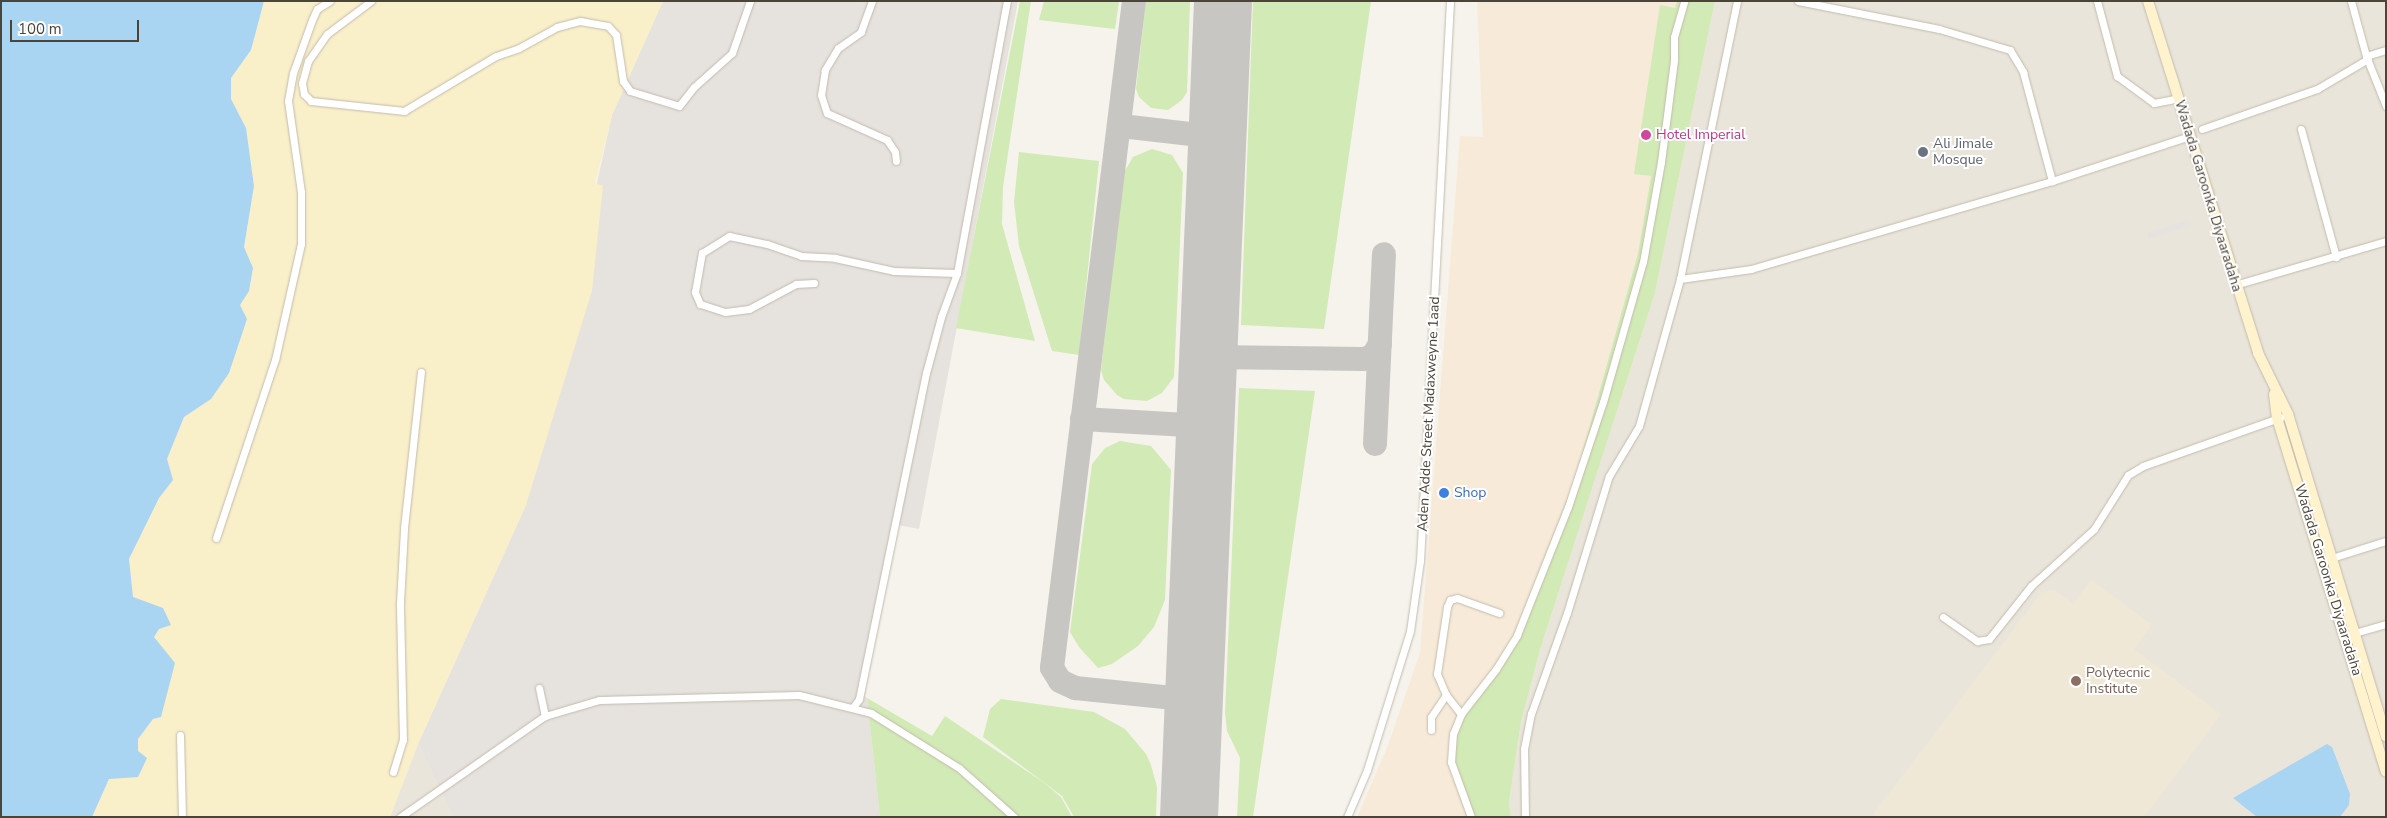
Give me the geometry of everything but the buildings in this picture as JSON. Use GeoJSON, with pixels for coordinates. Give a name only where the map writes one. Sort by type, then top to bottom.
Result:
{"type":"FeatureCollection","features":[{"type":"Feature","properties":{"kind":"main road","name":"Wadada Garoonka Diyaaradaha"},"geometry":{"type":"LineString","coordinates":[[2148,1],[2235,285],[2258,353],[2288,414],[2327,560],[2344,636],[2382,735]]}},
{"type":"Feature","properties":{"kind":"main road","name":"Wadada Garoonka Diyaaradaha"},"geometry":{"type":"LineString","coordinates":[[2274,388],[2277,418],[2355,633],[2382,735],[2386,772]]}},
{"type":"Feature","properties":{"kind":"street"},"geometry":{"type":"LineString","coordinates":[[216,538],[275,360],[301,244],[301,192],[288,101],[292,73],[317,10],[330,1]]}},
{"type":"Feature","properties":{"kind":"street"},"geometry":{"type":"LineString","coordinates":[[371,1],[326,34],[308,61],[302,83],[304,94],[311,101],[404,111],[496,56],[519,48],[557,27],[580,21],[608,26],[616,35],[623,81],[630,91],[679,106],[694,87],[732,53],[750,1]]}},
{"type":"Feature","properties":{"kind":"street"},"geometry":{"type":"LineString","coordinates":[[872,1],[861,32],[838,48],[825,70],[821,95],[827,113],[886,140],[896,161]]}},
{"type":"Feature","properties":{"kind":"street"},"geometry":{"type":"LineString","coordinates":[[853,707],[859,699],[865,675],[926,373],[941,317],[957,273],[1007,1]]}},
{"type":"Feature","properties":{"kind":"street","name":"Aden Adde Street Madaxweyne 1aad"},"geometry":{"type":"LineString","coordinates":[[1347,817],[1367,770],[1410,631],[1420,561],[1450,1]]}},
{"type":"Feature","properties":{"kind":"street"},"geometry":{"type":"LineString","coordinates":[[1471,817],[1451,762],[1453,734],[1462,714],[1496,668],[1517,635],[1568,507],[1603,402],[1642,262],[1661,162],[1673,72],[1674,36],[1684,1]]}},
{"type":"Feature","properties":{"kind":"street"},"geometry":{"type":"LineString","coordinates":[[1525,817],[1524,749],[1531,714],[1567,613],[1609,476],[1639,426],[1680,279],[1737,1]]}},
{"type":"Feature","properties":{"kind":"street"},"geometry":{"type":"LineString","coordinates":[[1798,1],[1939,29],[2010,50],[2023,72],[2052,181]]}},
{"type":"Feature","properties":{"kind":"street"},"geometry":{"type":"LineString","coordinates":[[2097,1],[2117,76],[2154,103],[2179,98]]}},
{"type":"Feature","properties":{"kind":"street"},"geometry":{"type":"LineString","coordinates":[[2351,1],[2367,58],[2386,106]]}},
{"type":"Feature","properties":{"kind":"street"},"geometry":{"type":"LineString","coordinates":[[2202,129],[2317,89],[2367,58],[2386,50]]}},
{"type":"Feature","properties":{"kind":"street"},"geometry":{"type":"LineString","coordinates":[[2301,129],[2336,257]]}},
{"type":"Feature","properties":{"kind":"street"},"geometry":{"type":"LineString","coordinates":[[1680,279],[1751,269],[2052,181],[2190,136]]}},
{"type":"Feature","properties":{"kind":"street"},"geometry":{"type":"LineString","coordinates":[[814,284],[796,284],[749,309],[725,312],[700,304],[695,292],[702,253],[729,236],[767,244],[801,256],[835,258],[894,271],[957,273]]}},
{"type":"Feature","properties":{"kind":"street"},"geometry":{"type":"LineString","coordinates":[[2235,285],[2386,241]]}},
{"type":"Feature","properties":{"kind":"street"},"geometry":{"type":"LineString","coordinates":[[393,772],[403,740],[400,595],[404,528],[422,372]]}},
{"type":"Feature","properties":{"kind":"street"},"geometry":{"type":"LineString","coordinates":[[1943,617],[1977,642],[1989,639],[2031,586],[2094,529],[2128,475],[2143,466],[2288,414]]}},
{"type":"Feature","properties":{"kind":"street"},"geometry":{"type":"LineString","coordinates":[[2327,560],[2386,541]]}},
{"type":"Feature","properties":{"kind":"street"},"geometry":{"type":"LineString","coordinates":[[1462,714],[1446,695],[1437,674],[1450,600],[1457,598],[1499,612]]}},
{"type":"Feature","properties":{"kind":"street"},"geometry":{"type":"LineString","coordinates":[[2344,636],[2386,624]]}},
{"type":"Feature","properties":{"kind":"street"},"geometry":{"type":"LineString","coordinates":[[540,688],[545,716]]}},
{"type":"Feature","properties":{"kind":"street"},"geometry":{"type":"LineString","coordinates":[[400,817],[545,716],[599,700],[799,695],[871,713],[959,768],[1014,817]]}},
{"type":"Feature","properties":{"kind":"street"},"geometry":{"type":"LineString","coordinates":[[1431,730],[1432,717],[1446,695]]}},
{"type":"Feature","properties":{"kind":"street"},"geometry":{"type":"LineString","coordinates":[[180,735],[182,817]]}},
{"type":"Feature","properties":{"kind":"shaded area"},"geometry":{"type":"Polygon","coordinates":[[[663,1],[1018,1],[919,529],[898,525],[864,696],[867,698],[880,817],[453,817],[418,744],[526,505],[612,115],[663,1]]]}},
{"type":"Feature","properties":{"kind":"shaded area"},"geometry":{"type":"Polygon","coordinates":[[[1477,1],[1677,1],[1675,8],[1660,6],[1635,174],[1651,176],[1638,252],[1574,482],[1467,817],[1357,817],[1387,748],[1420,653],[1460,136],[1483,137],[1477,1]]]}},
{"type":"Feature","properties":{"kind":"shaded area"},"geometry":{"type":"Polygon","coordinates":[[[1715,1],[2386,1],[2386,817],[1511,817],[1509,802],[1521,722],[1540,650],[1655,293],[1715,1]]]}},
{"type":"Feature","properties":{"kind":"shaded area"},"geometry":{"type":"Polygon","coordinates":[[[2186,221],[2188,226],[2149,239],[2147,233],[2186,221]]]}},
{"type":"Feature","properties":{"kind":"shaded area","name":"Polytecnic Institute"},"geometry":{"type":"Polygon","coordinates":[[[2091,580],[2152,625],[2134,649],[2221,714],[2144,817],[1871,817],[2042,592],[2055,590],[2073,604],[2091,580]]]}},
{"type":"Feature","properties":{"kind":"shaded area"},"geometry":{"type":"Polygon","coordinates":[[[418,744],[453,817],[390,817],[418,744]]]}},
{"type":"Feature","properties":{"kind":"green space"},"geometry":{"type":"Polygon","coordinates":[[[1020,1],[1031,1],[1003,187],[1002,224],[1035,341],[956,328],[1020,1]]]}},
{"type":"Feature","properties":{"kind":"green space"},"geometry":{"type":"Polygon","coordinates":[[[1044,1],[1119,1],[1115,29],[1039,20],[1044,1]]]}},
{"type":"Feature","properties":{"kind":"green space"},"geometry":{"type":"Polygon","coordinates":[[[1146,1],[1190,1],[1187,92],[1182,100],[1168,110],[1151,108],[1139,97],[1136,89],[1146,1]]]}},
{"type":"Feature","properties":{"kind":"green space"},"geometry":{"type":"Polygon","coordinates":[[[1253,1],[1371,1],[1324,329],[1241,325],[1253,1]]]}},
{"type":"Feature","properties":{"kind":"green space"},"geometry":{"type":"Polygon","coordinates":[[[1677,1],[1715,1],[1655,293],[1540,650],[1521,722],[1509,802],[1511,817],[1467,817],[1450,769],[1459,715],[1508,649],[1574,482],[1638,253],[1651,176],[1634,174],[1660,5],[1675,8],[1677,1]]]}},
{"type":"Feature","properties":{"kind":"green space"},"geometry":{"type":"Polygon","coordinates":[[[1152,149],[1172,155],[1183,173],[1174,377],[1162,393],[1147,401],[1124,399],[1117,395],[1104,380],[1101,370],[1123,174],[1133,157],[1152,149]]]}},
{"type":"Feature","properties":{"kind":"green space"},"geometry":{"type":"Polygon","coordinates":[[[1019,152],[1099,161],[1079,355],[1052,351],[1019,246],[1014,202],[1019,152]]]}},
{"type":"Feature","properties":{"kind":"green space"},"geometry":{"type":"Polygon","coordinates":[[[1239,388],[1315,391],[1253,817],[1237,817],[1240,758],[1227,731],[1225,713],[1239,388]]]}},
{"type":"Feature","properties":{"kind":"green space"},"geometry":{"type":"Polygon","coordinates":[[[1120,441],[1151,446],[1171,470],[1165,600],[1154,627],[1138,646],[1112,664],[1098,668],[1079,647],[1070,632],[1092,464],[1105,448],[1120,441]]]}},
{"type":"Feature","properties":{"kind":"green space"},"geometry":{"type":"Polygon","coordinates":[[[867,698],[932,736],[945,716],[1043,782],[1061,797],[1072,817],[880,817],[867,698]]]}},
{"type":"Feature","properties":{"kind":"green space"},"geometry":{"type":"Polygon","coordinates":[[[1001,699],[1094,712],[1125,729],[1146,754],[1151,765],[1157,787],[1156,817],[1074,817],[1062,796],[983,737],[990,709],[1001,699]]]}},
{"type":"Feature","properties":{"kind":"sand"},"geometry":{"type":"Polygon","coordinates":[[[264,1],[663,1],[612,115],[595,183],[603,186],[592,291],[526,505],[418,744],[390,817],[92,817],[109,779],[138,751],[138,739],[153,719],[166,655],[154,637],[159,629],[133,597],[129,559],[159,498],[172,480],[167,459],[184,417],[211,399],[239,305],[249,291],[253,268],[244,247],[254,186],[246,128],[231,99],[231,78],[251,50],[264,1]]]}},
{"type":"Feature","properties":{"kind":"water"},"geometry":{"type":"Polygon","coordinates":[[[1,1],[264,1],[251,50],[231,78],[231,99],[246,128],[254,186],[244,247],[253,268],[249,291],[240,305],[247,319],[229,373],[211,399],[184,417],[167,459],[173,480],[159,498],[129,559],[133,597],[163,608],[171,625],[159,629],[154,637],[175,663],[161,717],[153,719],[138,739],[138,751],[147,758],[138,777],[109,779],[92,817],[1,817],[1,1]]]}},
{"type":"Feature","properties":{"kind":"water"},"geometry":{"type":"Polygon","coordinates":[[[2327,744],[2332,747],[2350,794],[2349,805],[2340,817],[2257,817],[2233,798],[2327,744]]]}},
{"type":"Feature","properties":{"kind":"taxiway"},"geometry":{"type":"LineString","coordinates":[[1134,1],[1052,668],[1060,681],[1075,688],[1194,700]]}},
{"type":"Feature","properties":{"kind":"taxiway"},"geometry":{"type":"LineString","coordinates":[[1130,127],[1217,137]]}},
{"type":"Feature","properties":{"kind":"taxiway"},"geometry":{"type":"LineString","coordinates":[[1375,444],[1384,254]]}},
{"type":"Feature","properties":{"kind":"taxiway"},"geometry":{"type":"LineString","coordinates":[[1208,357],[1363,359],[1372,357],[1380,344]]}},
{"type":"Feature","properties":{"kind":"taxiway"},"geometry":{"type":"LineString","coordinates":[[1082,419],[1205,426]]}},
{"type":"Feature","properties":{"kind":"runway"},"geometry":{"type":"LineString","coordinates":[[1189,817],[1223,1]]}},
{"type":"Feature","properties":{"kind":"place","name":"Hotel Imperial"},"geometry":{"type":"Point","coordinates":[1646,135]}},
{"type":"Feature","properties":{"kind":"place","name":"Ali Jimale Mosque"},"geometry":{"type":"Point","coordinates":[1923,152]}},
{"type":"Feature","properties":{"kind":"place","name":"Shop"},"geometry":{"type":"Point","coordinates":[1444,493]}},
{"type":"Feature","properties":{"kind":"place","name":"Polytecnic Institute"},"geometry":{"type":"Point","coordinates":[2076,681]}}]}
